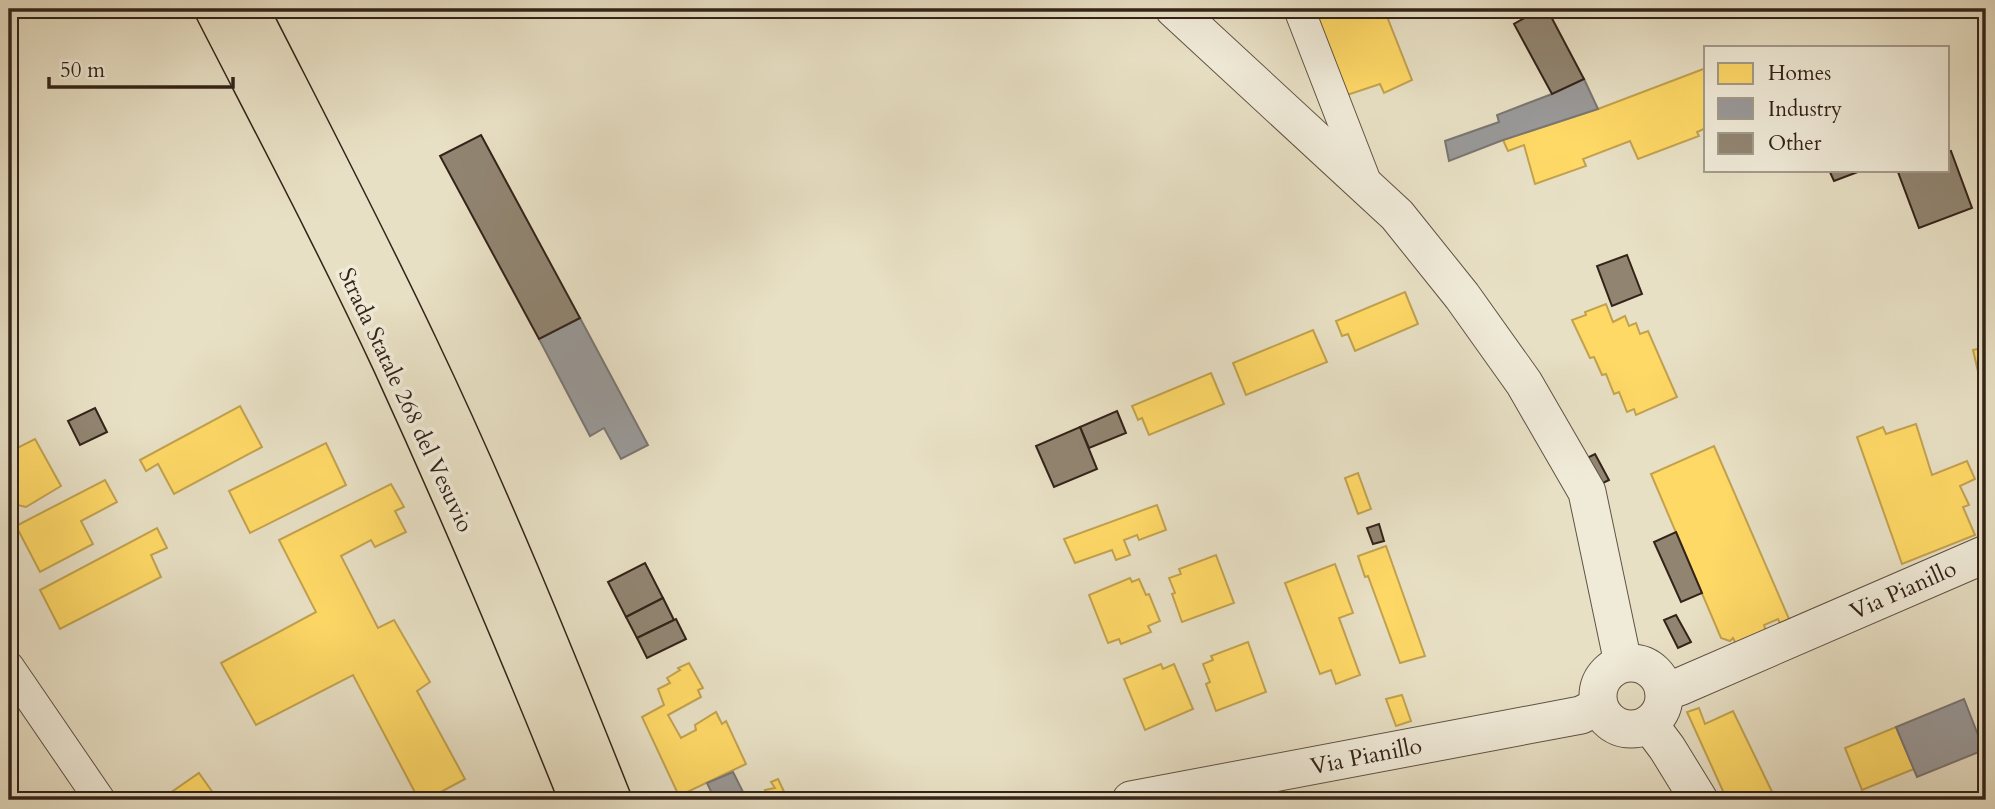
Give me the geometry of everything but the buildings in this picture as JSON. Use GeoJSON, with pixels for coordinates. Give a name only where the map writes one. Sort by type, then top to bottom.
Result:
{"type":"FeatureCollection","features":[{"type":"Feature","properties":{"kind":"highway","name":"Strada Statale 268 del Vesuvio"},"geometry":{"type":"LineString","coordinates":[[214,9],[310,195],[391,361],[479,556],[579,800]]}},
{"type":"Feature","properties":{"kind":"highway","name":"Strada Statale 268 del Vesuvio"},"geometry":{"type":"LineString","coordinates":[[249,9],[337,179],[419,348],[508,546],[612,800]]}},
{"type":"Feature","properties":{"kind":"street"},"geometry":{"type":"LineString","coordinates":[[1174,9],[1397,215],[1462,296],[1524,383],[1587,492],[1623,663]]}},
{"type":"Feature","properties":{"kind":"street"},"geometry":{"type":"LineString","coordinates":[[1299,9],[1368,187]]}},
{"type":"Feature","properties":{"kind":"street","name":"Via Pianillo"},"geometry":{"type":"LineString","coordinates":[[1657,708],[1679,687],[1986,554]]}},
{"type":"Feature","properties":{"kind":"street"},"geometry":{"type":"LineString","coordinates":[[1657,708],[1640,728],[1620,727],[1611,723],[1599,706],[1599,685],[1613,667],[1623,663],[1646,665],[1655,672],[1662,681],[1657,708],[1667,748],[1699,800]]}},
{"type":"Feature","properties":{"kind":"street"},"geometry":{"type":"LineString","coordinates":[[9,667],[100,800]]}},
{"type":"Feature","properties":{"kind":"street","name":"Via Pianillo"},"geometry":{"type":"LineString","coordinates":[[1131,800],[1581,715],[1599,706]]}}]}
